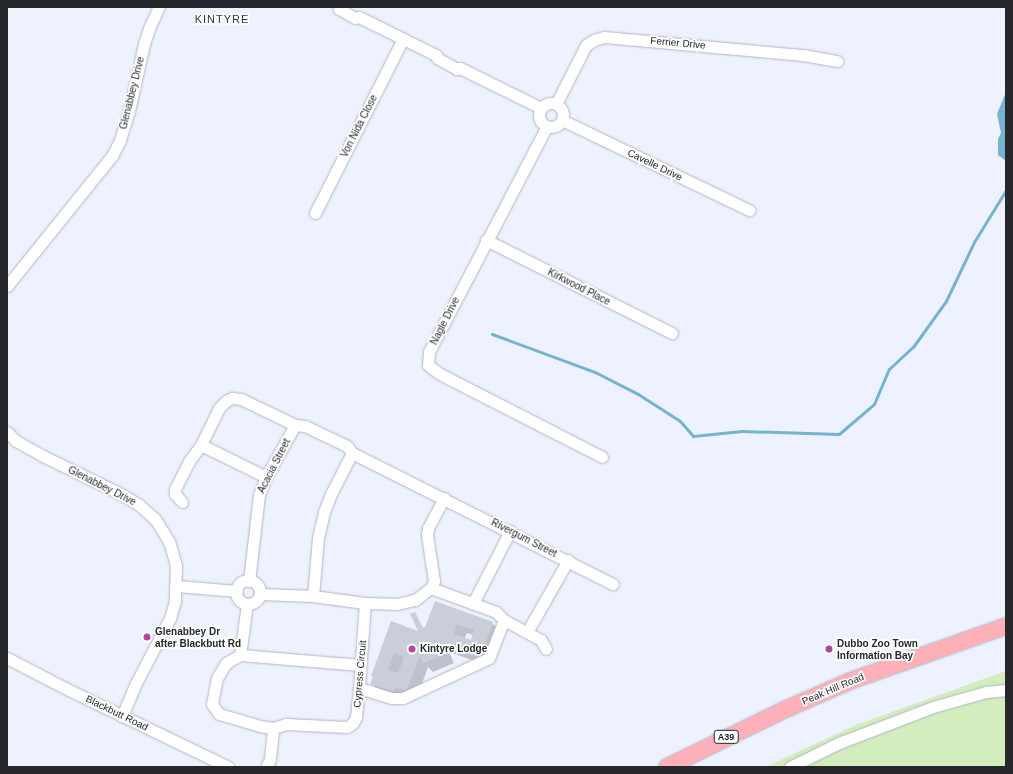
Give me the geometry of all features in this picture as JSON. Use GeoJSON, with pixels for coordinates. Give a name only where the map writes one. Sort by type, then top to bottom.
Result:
{"type":"FeatureCollection","features":[{"type":"Feature","properties":{"kind":"highway","name":"Peak Hill Road"},"geometry":{"type":"LineString","coordinates":[[667,767],[723,739],[850,681],[1006,626]]}},
{"type":"Feature","properties":{"kind":"street","name":"Glenabbey Drive"},"geometry":{"type":"LineString","coordinates":[[7,286],[112,156],[120,140],[128,116],[144,44],[150,26],[159,7]]}},
{"type":"Feature","properties":{"kind":"street"},"geometry":{"type":"LineString","coordinates":[[339,7],[339,9],[355,18],[359,17],[436,55],[437,58],[457,69],[460,68],[541,108]]}},
{"type":"Feature","properties":{"kind":"street"},"geometry":{"type":"LineString","coordinates":[[347,7],[358,13],[359,17]]}},
{"type":"Feature","properties":{"kind":"street","name":"Ferrier Drive"},"geometry":{"type":"LineString","coordinates":[[556,104],[586,45],[594,40],[604,37],[803,54],[837,61]]}},
{"type":"Feature","properties":{"kind":"street","name":"Von Nida Close"},"geometry":{"type":"LineString","coordinates":[[315,213],[403,39]]}},
{"type":"Feature","properties":{"kind":"street"},"geometry":{"type":"LineString","coordinates":[[550,103],[556,104],[562,109],[562,120],[557,125],[547,126],[540,118],[541,108],[550,103]]}},
{"type":"Feature","properties":{"kind":"street","name":"Cavelle Drive"},"geometry":{"type":"LineString","coordinates":[[562,120],[749,210]]}},
{"type":"Feature","properties":{"kind":"street","name":"Nagle Drive"},"geometry":{"type":"LineString","coordinates":[[547,126],[486,240],[429,352],[428,365],[440,374],[602,457]]}},
{"type":"Feature","properties":{"kind":"street","name":"Kirkwood Place"},"geometry":{"type":"LineString","coordinates":[[486,240],[672,333]]}},
{"type":"Feature","properties":{"kind":"street","name":"Rivergum Street"},"geometry":{"type":"LineString","coordinates":[[182,502],[175,494],[175,489],[189,461],[201,445],[218,408],[226,400],[232,398],[242,399],[295,425],[305,426],[347,446],[352,453],[568,560],[613,584]]}},
{"type":"Feature","properties":{"kind":"street","name":"Acacia Street"},"geometry":{"type":"LineString","coordinates":[[249,581],[257,503],[266,477],[295,425]]}},
{"type":"Feature","properties":{"kind":"street","name":"Glenabbey Drive"},"geometry":{"type":"LineString","coordinates":[[7,432],[16,440],[40,455],[121,494],[139,505],[155,519],[169,541],[176,565],[177,586],[175,601],[170,618],[136,683],[122,716]]}},
{"type":"Feature","properties":{"kind":"street"},"geometry":{"type":"LineString","coordinates":[[201,445],[266,477]]}},
{"type":"Feature","properties":{"kind":"street"},"geometry":{"type":"LineString","coordinates":[[314,596],[318,538],[324,512],[331,494],[352,453]]}},
{"type":"Feature","properties":{"kind":"street"},"geometry":{"type":"LineString","coordinates":[[260,594],[314,596],[365,602],[407,603],[415,600],[431,588],[434,581],[427,535],[439,496]]}},
{"type":"Feature","properties":{"kind":"street"},"geometry":{"type":"LineString","coordinates":[[474,603],[510,531]]}},
{"type":"Feature","properties":{"kind":"street"},"geometry":{"type":"LineString","coordinates":[[527,632],[568,560]]}},
{"type":"Feature","properties":{"kind":"street"},"geometry":{"type":"LineString","coordinates":[[249,581],[258,586],[260,594],[257,600],[247,604],[238,598],[237,592],[240,585],[249,581]]}},
{"type":"Feature","properties":{"kind":"street"},"geometry":{"type":"LineString","coordinates":[[177,586],[237,592]]}},
{"type":"Feature","properties":{"kind":"street"},"geometry":{"type":"LineString","coordinates":[[431,588],[496,612],[504,620],[541,640],[546,649]]}},
{"type":"Feature","properties":{"kind":"street","name":"Cypress Circuit"},"geometry":{"type":"LineString","coordinates":[[240,655],[226,663],[217,678],[212,704],[219,714],[260,726],[273,728],[286,724],[347,726],[353,723],[356,716],[365,602]]}},
{"type":"Feature","properties":{"kind":"street"},"geometry":{"type":"LineString","coordinates":[[247,604],[240,655],[361,665]]}},
{"type":"Feature","properties":{"kind":"street"},"geometry":{"type":"LineString","coordinates":[[359,688],[391,698],[403,698],[489,658],[504,620]]}},
{"type":"Feature","properties":{"kind":"street","name":"Blackbutt Road"},"geometry":{"type":"LineString","coordinates":[[7,658],[228,767]]}},
{"type":"Feature","properties":{"kind":"street"},"geometry":{"type":"LineString","coordinates":[[790,767],[839,742],[934,707],[986,692],[1006,690]]}},
{"type":"Feature","properties":{"kind":"street"},"geometry":{"type":"LineString","coordinates":[[266,767],[270,758],[273,728]]}},
{"type":"Feature","properties":{"kind":"green space"},"geometry":{"type":"Polygon","coordinates":[[[1006,671],[1006,767],[765,767],[858,724],[1006,671]]]}},
{"type":"Feature","properties":{"kind":"water"},"geometry":{"type":"Polygon","coordinates":[[[1006,92],[1006,161],[998,155],[998,139],[1001,133],[997,114],[1006,92]]]}},
{"type":"Feature","properties":{"kind":"building","name":"Kintyre Lodge"},"geometry":{"type":"Polygon","coordinates":[[[435,601],[493,622],[480,658],[441,644],[445,654],[423,663],[420,656],[406,691],[395,687],[394,692],[370,684],[373,677],[371,676],[391,621],[418,631],[410,614],[415,612],[423,628],[425,627],[435,601]],[[457,624],[454,634],[471,640],[474,630],[457,624]],[[394,653],[388,670],[398,673],[404,657],[394,653]]]}},
{"type":"Feature","properties":{"kind":"waterway"},"geometry":{"type":"LineString","coordinates":[[492,334],[595,372],[638,394],[680,421],[693,436],[742,431],[839,434],[874,404],[889,369],[913,347],[946,301],[974,242],[1006,190]]}},
{"type":"Feature","properties":{"kind":"place","name":"Glenabbey Dr after Blackbutt Rd"},"geometry":{"type":"Point","coordinates":[147,637]}},
{"type":"Feature","properties":{"kind":"place","name":"Kintyre Lodge"},"geometry":{"type":"Point","coordinates":[412,649]}},
{"type":"Feature","properties":{"kind":"place","name":"Dubbo Zoo Town Information Bay"},"geometry":{"type":"Point","coordinates":[829,649]}},
{"type":"Feature","properties":{"kind":"district","name":"KINTYRE"},"geometry":{"type":"Point","coordinates":[222,19]}}]}
